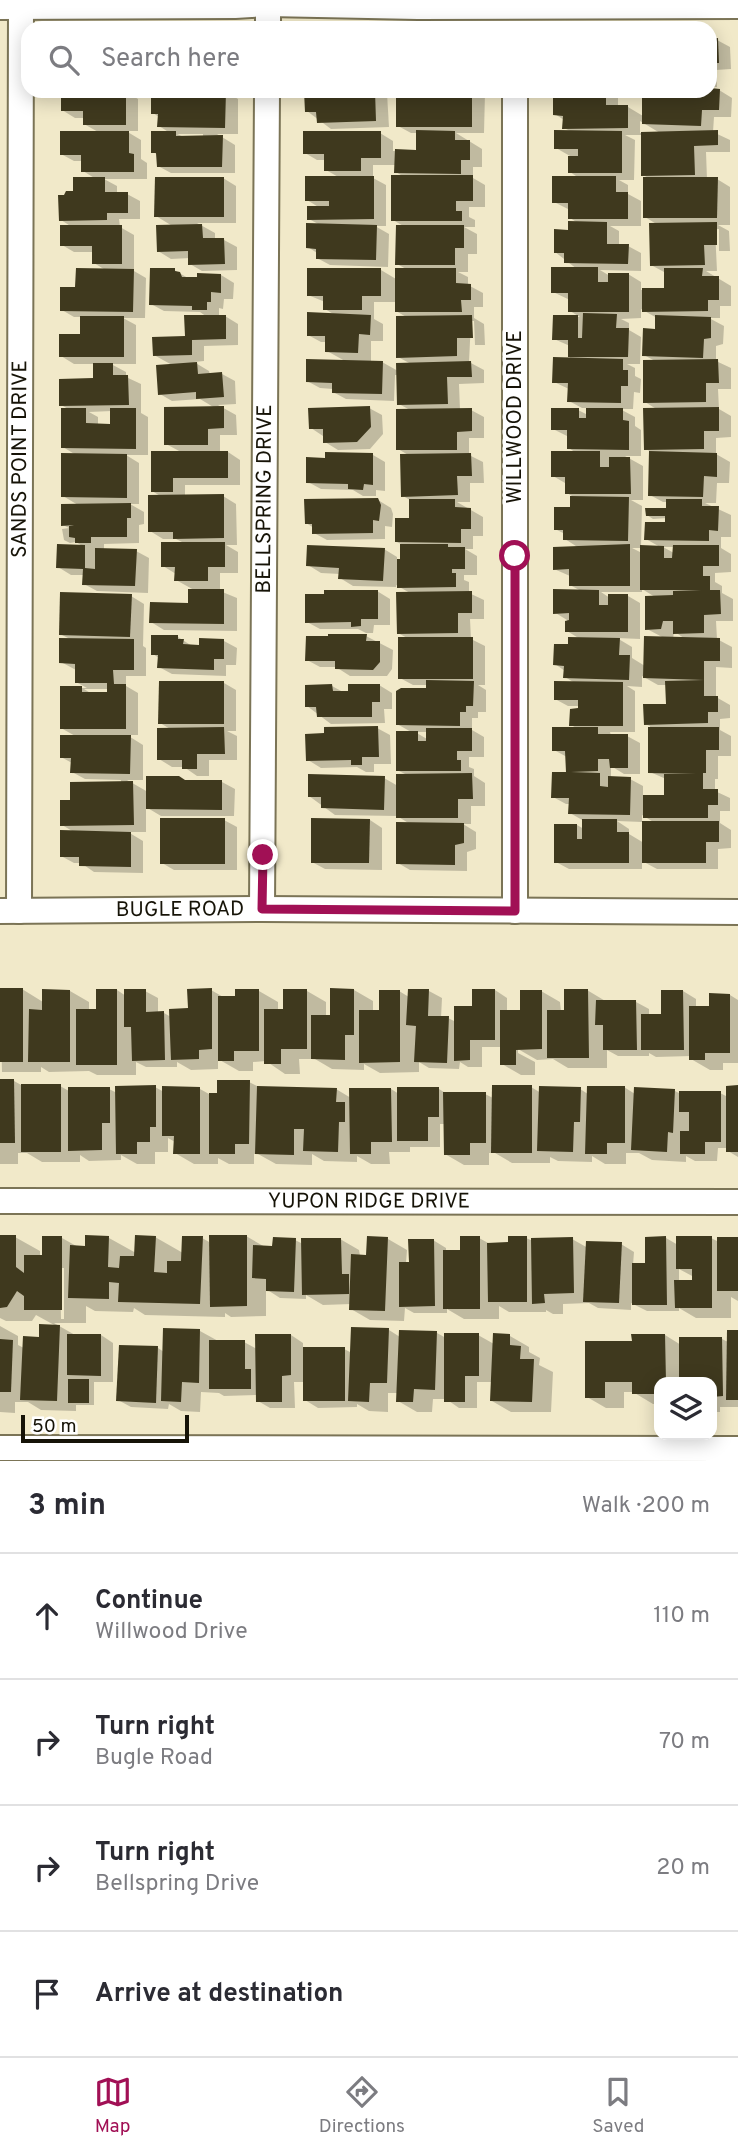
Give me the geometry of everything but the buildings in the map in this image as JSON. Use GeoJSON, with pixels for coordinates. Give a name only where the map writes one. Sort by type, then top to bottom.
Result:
{"type":"FeatureCollection","features":[{"type":"Feature","properties":{"kind":"street"},"geometry":{"type":"LineString","coordinates":[[10,7],[235,6],[268,16],[515,18],[738,6]]}},
{"type":"Feature","properties":{"kind":"street","name":"SANDS POINT DRIVE"},"geometry":{"type":"LineString","coordinates":[[10,7],[10,911]]}},
{"type":"Feature","properties":{"kind":"street","name":"BELLSPRING DRIVE"},"geometry":{"type":"LineString","coordinates":[[262,909],[267,98]]}},
{"type":"Feature","properties":{"kind":"street","name":"WILLWOOD DRIVE"},"geometry":{"type":"LineString","coordinates":[[515,98],[515,911]]}},
{"type":"Feature","properties":{"kind":"street","name":"BUGLE ROAD"},"geometry":{"type":"LineString","coordinates":[[10,911],[262,909],[738,912]]}},
{"type":"Feature","properties":{"kind":"street","name":"YUPON RIDGE DRIVE"},"geometry":{"type":"LineString","coordinates":[[0,1201],[738,1202]]}},
{"type":"Feature","properties":{"kind":"street"},"geometry":{"type":"LineString","coordinates":[[0,1448],[738,1449]]}},
{"type":"Feature","properties":{"kind":"route"},"geometry":{"type":"LineString","coordinates":[[263,855],[262,909],[515,911],[515,556]]}}]}
